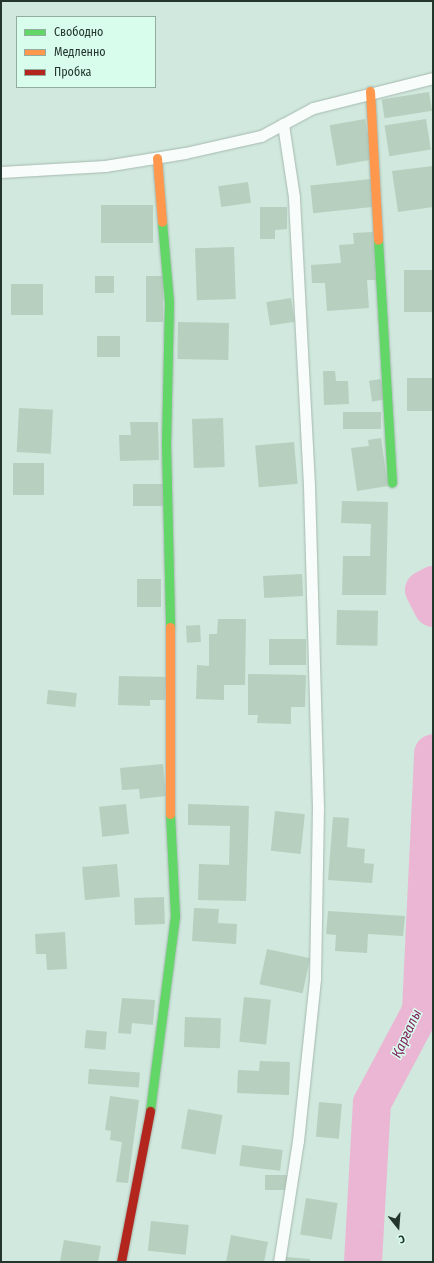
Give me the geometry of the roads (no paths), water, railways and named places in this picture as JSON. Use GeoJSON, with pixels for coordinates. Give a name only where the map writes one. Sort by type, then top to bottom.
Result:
{"type":"FeatureCollection","features":[{"type":"Feature","properties":{"kind":"street"},"geometry":{"type":"LineString","coordinates":[[370,91],[392,483]]}},
{"type":"Feature","properties":{"kind":"street"},"geometry":{"type":"LineString","coordinates":[[121,1262],[152,1102],[175,916],[170,837],[171,655],[166,444],[169,302],[157,158]]}},
{"type":"Feature","properties":{"kind":"lane"},"geometry":{"type":"LineString","coordinates":[[1,172],[104,166],[157,158],[261,136],[313,108],[370,91],[433,78]]}},
{"type":"Feature","properties":{"kind":"lane"},"geometry":{"type":"LineString","coordinates":[[279,1262],[298,1141],[315,979],[318,808],[309,485],[294,197],[283,124]]}},
{"type":"Feature","properties":{"kind":"waterway","name":"Қарғалы"},"geometry":{"type":"LineString","coordinates":[[433,585],[424,590],[433,608]]}},
{"type":"Feature","properties":{"kind":"waterway","name":"Қарғалы"},"geometry":{"type":"LineString","coordinates":[[363,1262],[372,1103],[421,1011],[433,753]]}}]}
